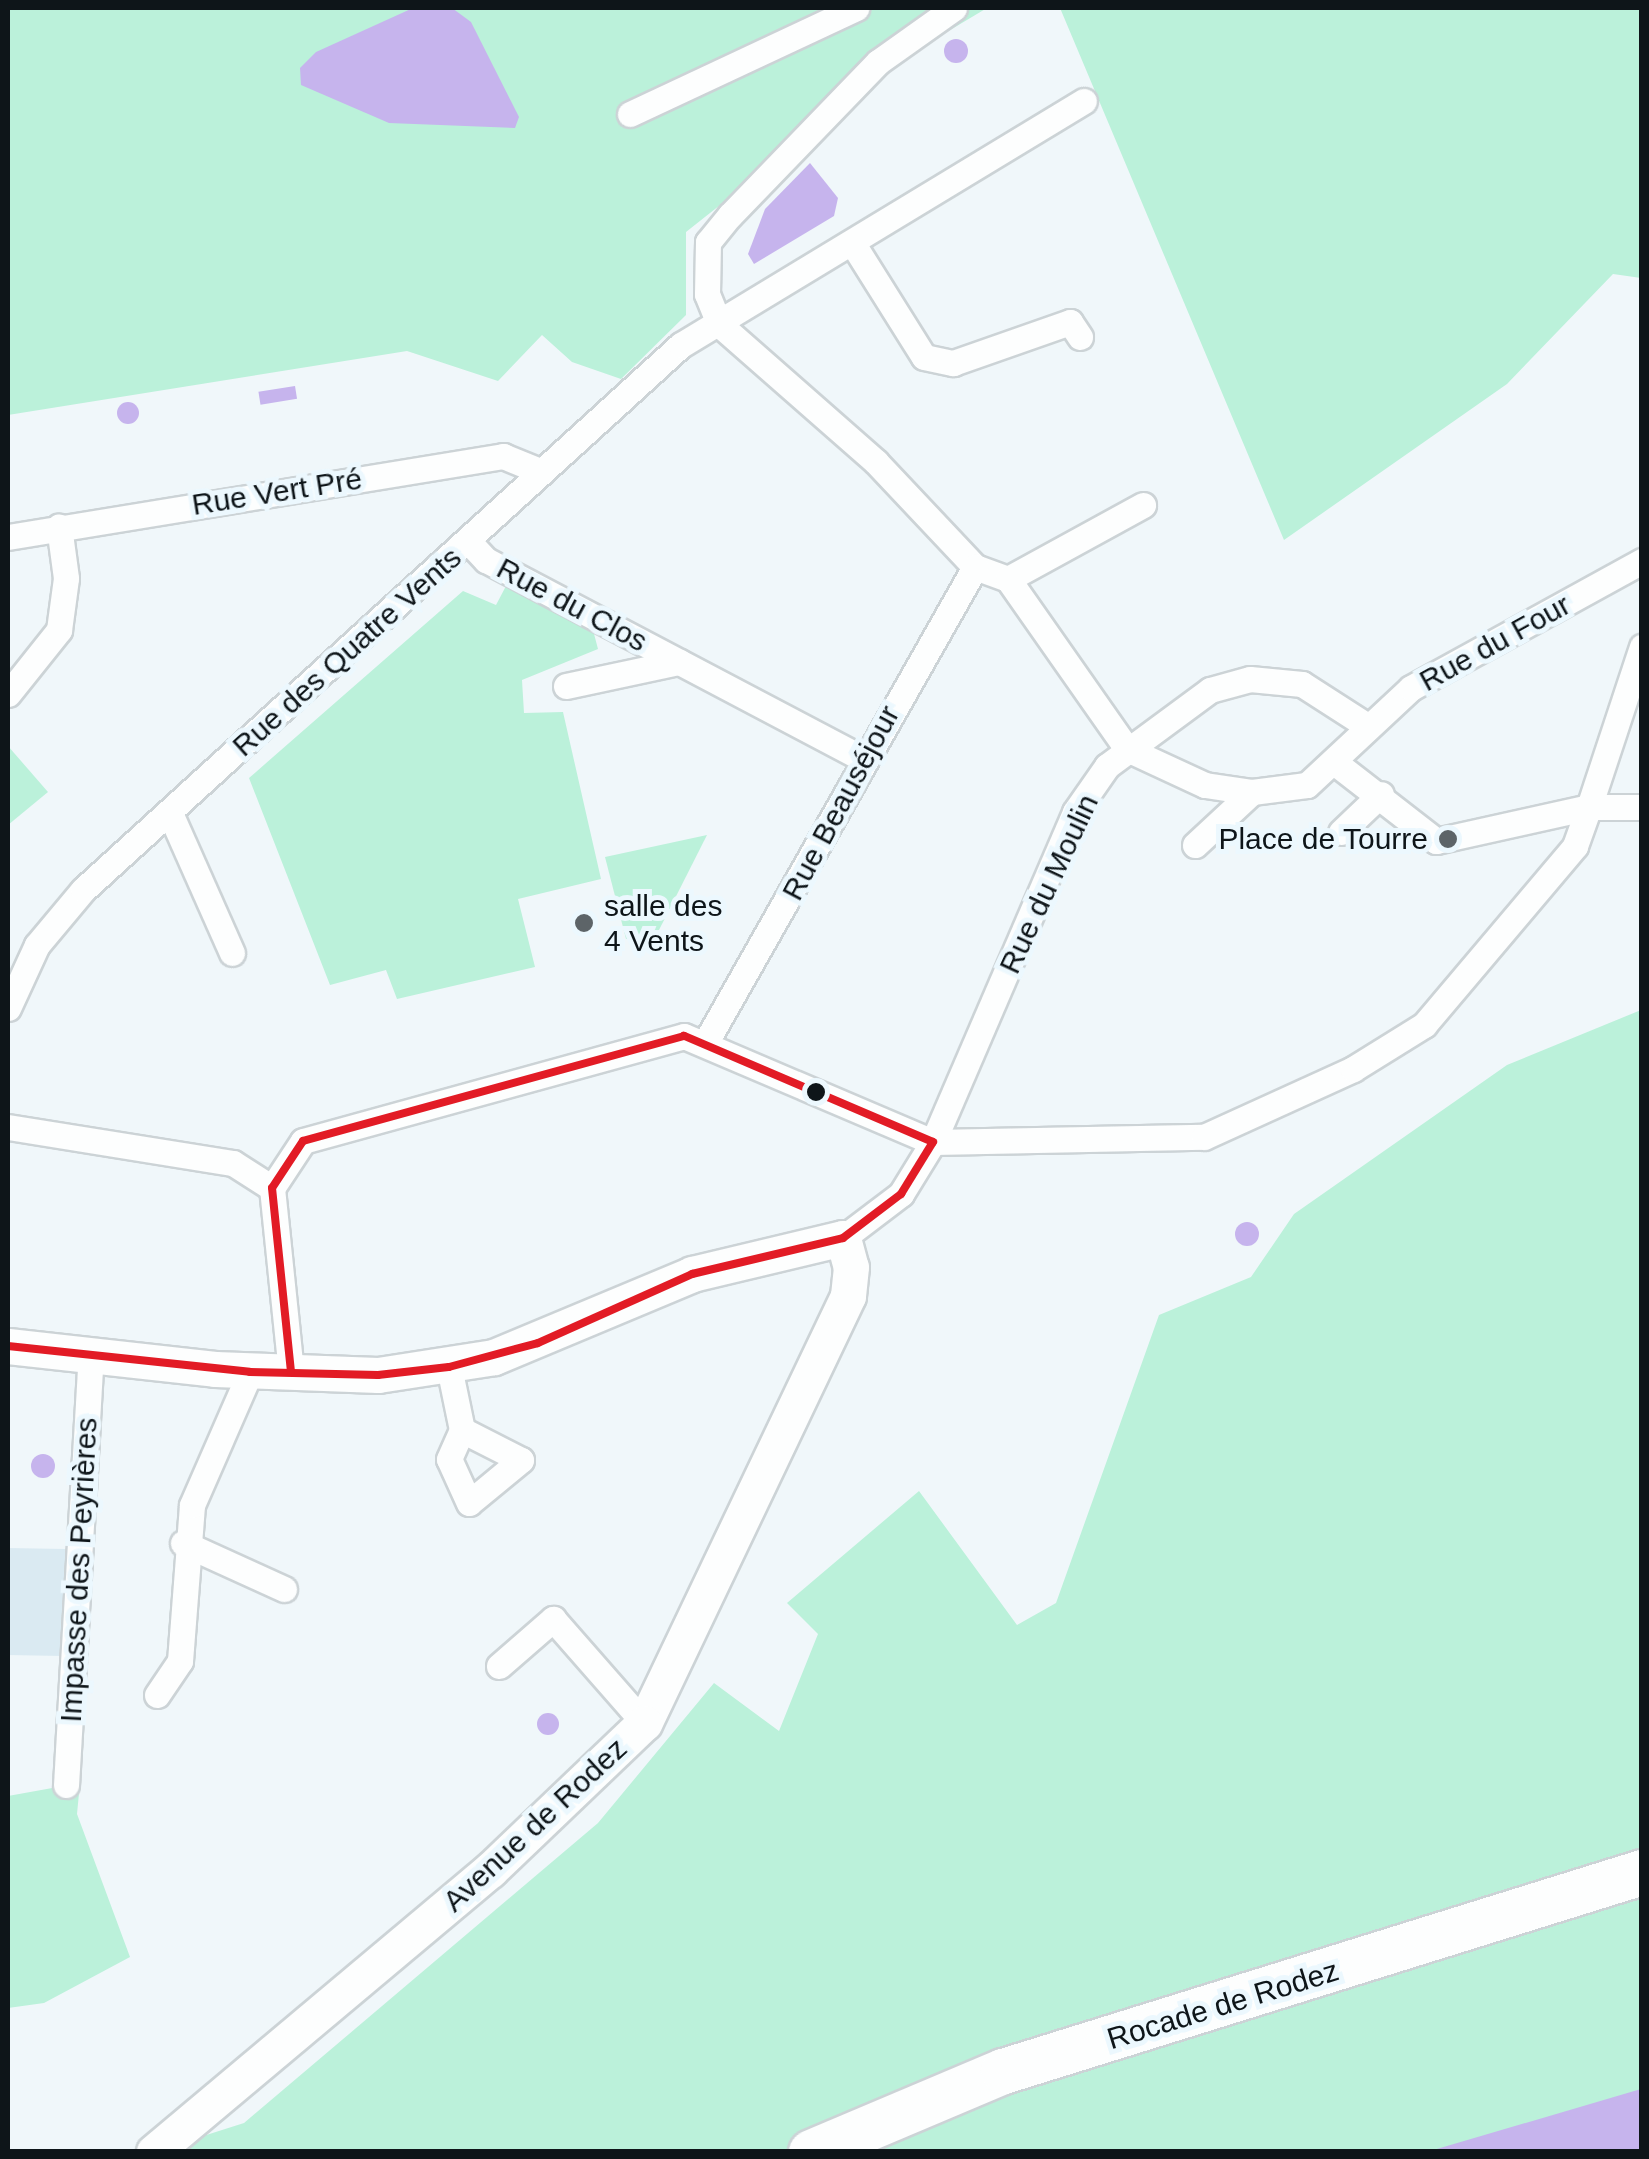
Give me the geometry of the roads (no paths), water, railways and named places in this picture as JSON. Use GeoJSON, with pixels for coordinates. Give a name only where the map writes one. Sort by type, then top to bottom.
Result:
{"type":"FeatureCollection","features":[{"type":"Feature","properties":{"kind":"highway","name":"Rocade de Rodez"},"geometry":{"type":"LineString","coordinates":[[811,2152],[1002,2071],[1642,1872]]}},
{"type":"Feature","properties":{"kind":"highway","name":"Rocade de Rodez"},"geometry":{"type":"LineString","coordinates":[[858,2152],[1058,2078],[1642,1900]]}},
{"type":"Feature","properties":{"kind":"street"},"geometry":{"type":"LineString","coordinates":[[630,114],[856,8]]}},
{"type":"Feature","properties":{"kind":"street"},"geometry":{"type":"LineString","coordinates":[[954,8],[878,62],[708,242],[703,273],[716,319],[876,462],[975,567],[1008,579],[1127,748],[1205,785],[1252,792],[1307,784],[1338,765],[1364,724]]}},
{"type":"Feature","properties":{"kind":"street","name":"Rue des Quatre Vents"},"geometry":{"type":"LineString","coordinates":[[8,1008],[66,907],[542,472],[716,319],[853,244],[1084,101]]}},
{"type":"Feature","properties":{"kind":"street"},"geometry":{"type":"LineString","coordinates":[[853,244],[924,357],[953,363],[1070,322],[1080,337]]}},
{"type":"Feature","properties":{"kind":"street","name":"Rue Vert Pré"},"geometry":{"type":"LineString","coordinates":[[8,537],[503,456],[542,472]]}},
{"type":"Feature","properties":{"kind":"street"},"geometry":{"type":"LineString","coordinates":[[1008,579],[1143,505]]}},
{"type":"Feature","properties":{"kind":"street"},"geometry":{"type":"LineString","coordinates":[[8,694],[59,630],[66,578],[58,526]]}},
{"type":"Feature","properties":{"kind":"street","name":"Rue du Clos"},"geometry":{"type":"LineString","coordinates":[[468,542],[679,662],[864,759]]}},
{"type":"Feature","properties":{"kind":"street","name":"Rue du Four"},"geometry":{"type":"LineString","coordinates":[[1364,724],[1635,564]]}},
{"type":"Feature","properties":{"kind":"street","name":"Rue Beauséjour"},"geometry":{"type":"LineString","coordinates":[[708,1040],[975,567]]}},
{"type":"Feature","properties":{"kind":"street"},"geometry":{"type":"LineString","coordinates":[[291,1372],[272,1188],[303,1140],[664,1038],[708,1040],[933,1142],[1204,1137],[1247,1123],[1424,1025],[1575,846],[1642,647]]}},
{"type":"Feature","properties":{"kind":"street","name":"Rue du Clos"},"geometry":{"type":"LineString","coordinates":[[566,686],[679,662]]}},
{"type":"Feature","properties":{"kind":"street","name":"Rue du Moulin"},"geometry":{"type":"LineString","coordinates":[[843,1238],[901,1194],[933,1142],[1075,812],[1127,748],[1210,690],[1250,678],[1302,684],[1364,724]]}},
{"type":"Feature","properties":{"kind":"street"},"geometry":{"type":"LineString","coordinates":[[1338,765],[1436,841],[1589,807],[1642,807]]}},
{"type":"Feature","properties":{"kind":"street"},"geometry":{"type":"LineString","coordinates":[[1195,845],[1252,792]]}},
{"type":"Feature","properties":{"kind":"street"},"geometry":{"type":"LineString","coordinates":[[1341,832],[1380,794]]}},
{"type":"Feature","properties":{"kind":"street"},"geometry":{"type":"LineString","coordinates":[[170,813],[232,953]]}},
{"type":"Feature","properties":{"kind":"street"},"geometry":{"type":"LineString","coordinates":[[8,1127],[232,1162],[272,1188]]}},
{"type":"Feature","properties":{"kind":"street"},"geometry":{"type":"LineString","coordinates":[[8,1346],[250,1372],[449,1368],[538,1343],[692,1274],[843,1238]]}},
{"type":"Feature","properties":{"kind":"street","name":"Avenue de Rodez"},"geometry":{"type":"LineString","coordinates":[[154,2152],[490,1870],[644,1724],[848,1296],[843,1238]]}},
{"type":"Feature","properties":{"kind":"street","name":"Impasse des Peyrières"},"geometry":{"type":"LineString","coordinates":[[66,1786],[92,1355]]}},
{"type":"Feature","properties":{"kind":"street"},"geometry":{"type":"LineString","coordinates":[[449,1368],[462,1430]]}},
{"type":"Feature","properties":{"kind":"street"},"geometry":{"type":"LineString","coordinates":[[158,1695],[180,1661],[184,1543],[212,1446],[250,1372]]}},
{"type":"Feature","properties":{"kind":"street"},"geometry":{"type":"LineString","coordinates":[[184,1543],[284,1589]]}},
{"type":"Feature","properties":{"kind":"street"},"geometry":{"type":"LineString","coordinates":[[499,1666],[553,1619],[644,1724]]}},
{"type":"Feature","properties":{"kind":"place","name":"Place de Tourre"},"geometry":{"type":"Point","coordinates":[1448,839]}},
{"type":"Feature","properties":{"kind":"place","name":"salle des 4 Vents"},"geometry":{"type":"Point","coordinates":[584,923]}}]}
